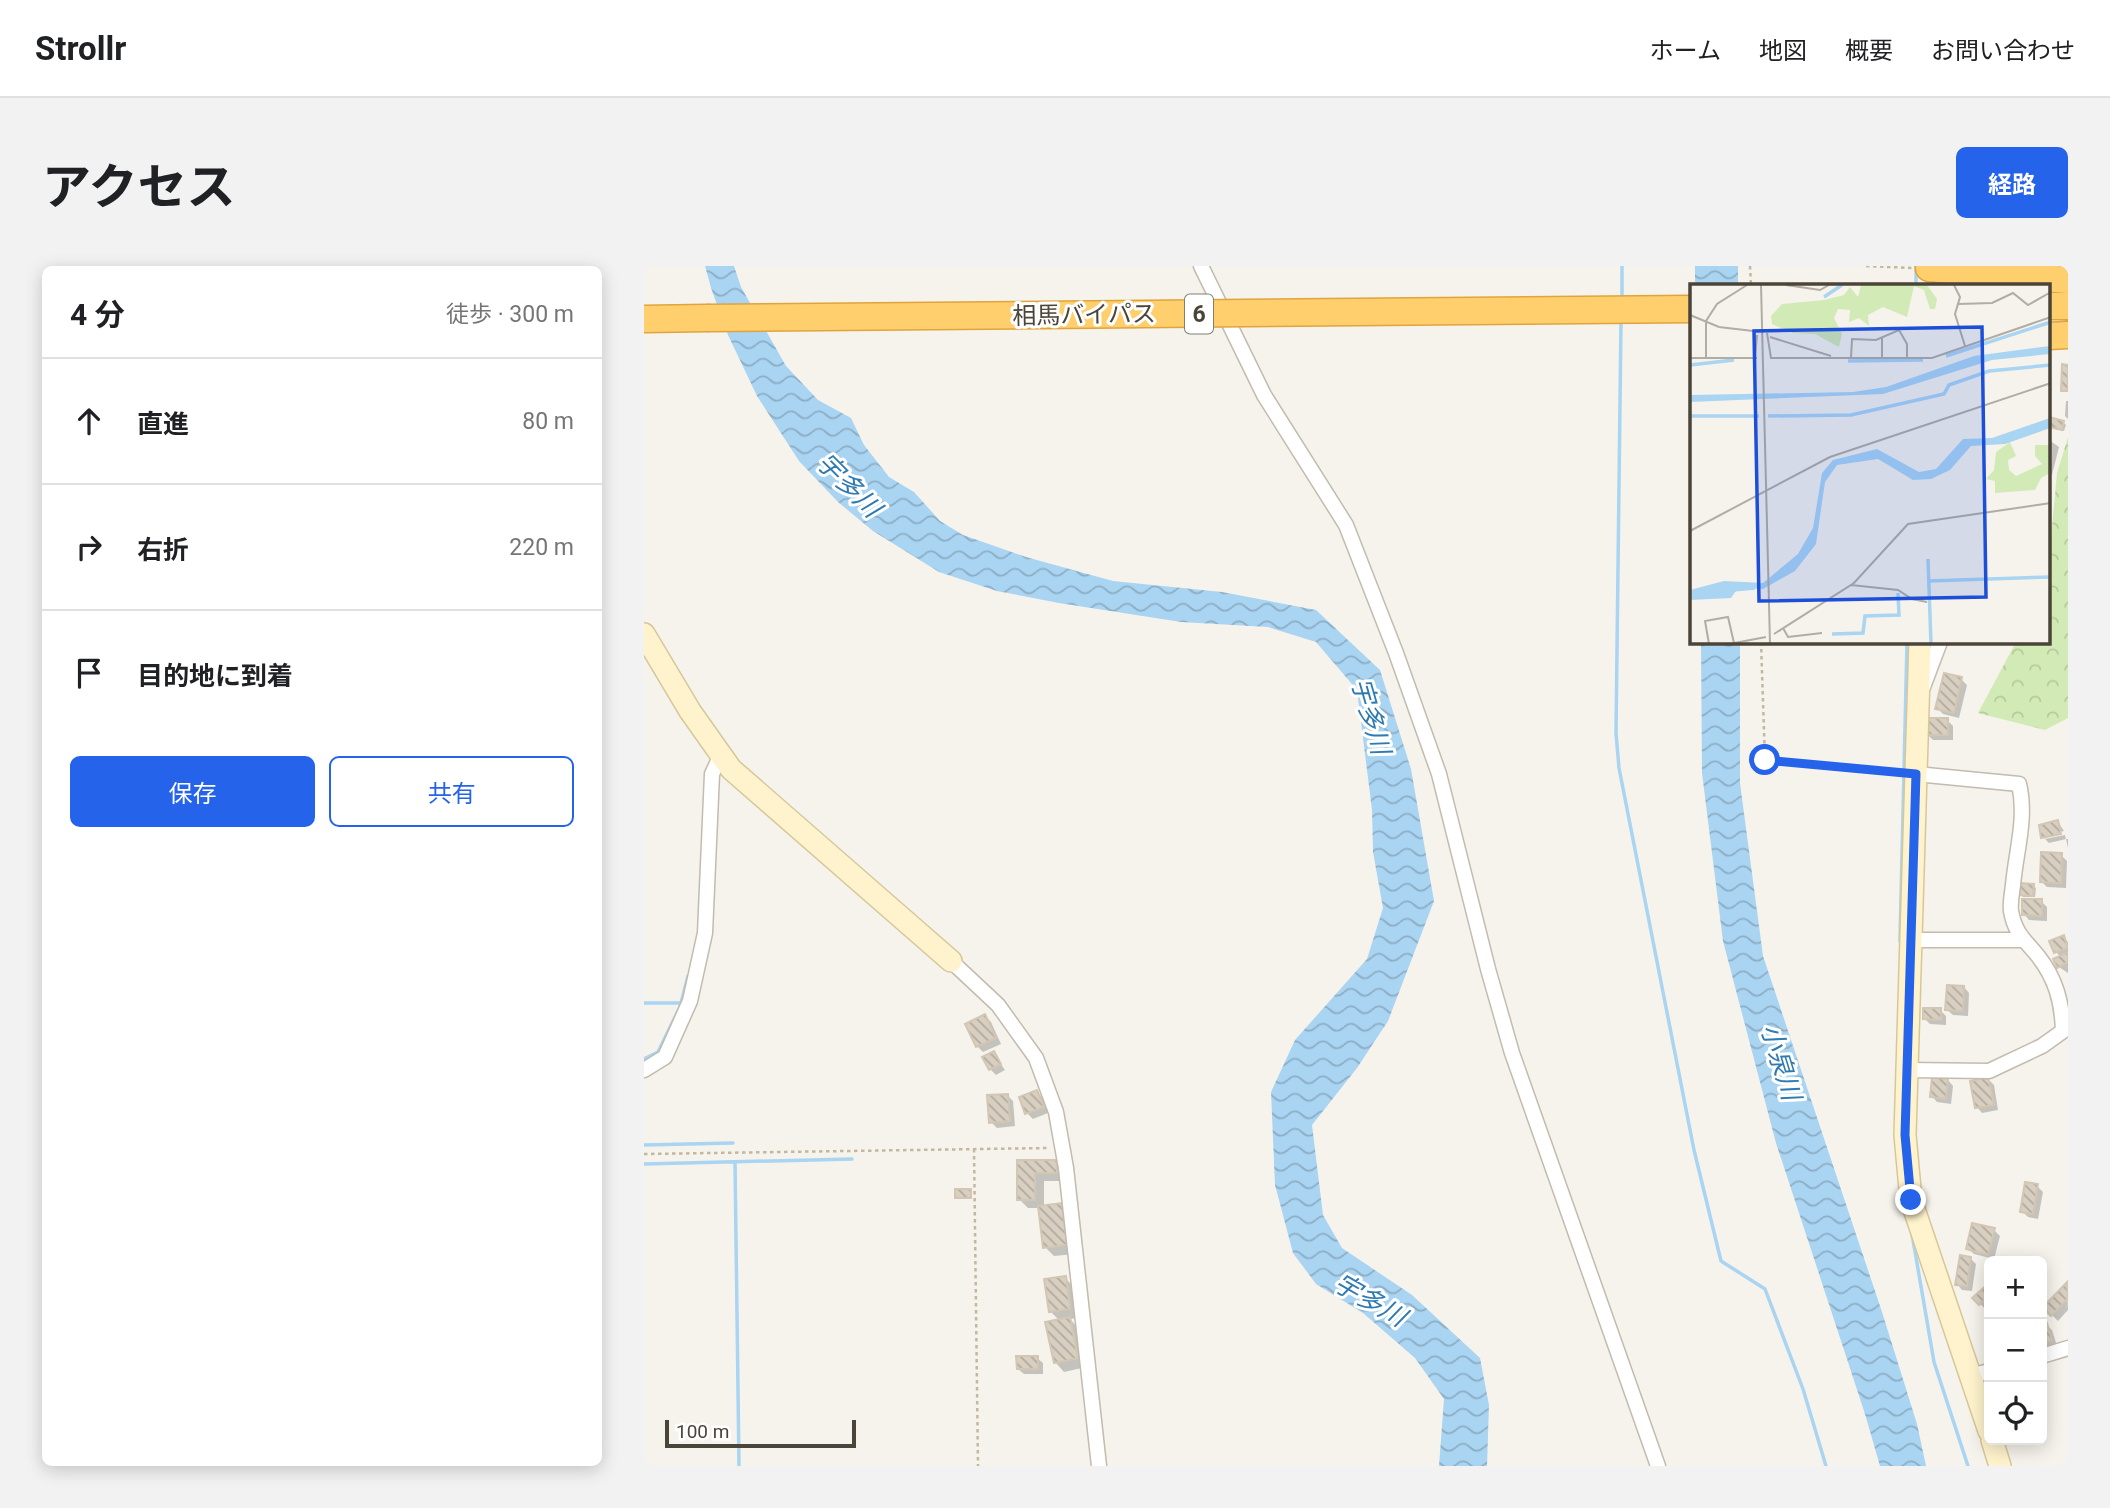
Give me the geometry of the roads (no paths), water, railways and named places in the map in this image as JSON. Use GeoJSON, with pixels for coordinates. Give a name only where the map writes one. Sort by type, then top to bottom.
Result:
{"type":"FeatureCollection","features":[{"type":"Feature","properties":{"kind":"highway"},"geometry":{"type":"LineString","coordinates":[[1929,273],[2068,280]]}},
{"type":"Feature","properties":{"kind":"highway"},"geometry":{"type":"LineString","coordinates":[[2050,306],[2068,306]]}},
{"type":"Feature","properties":{"kind":"highway","name":"相馬バイパス"},"geometry":{"type":"LineString","coordinates":[[644,319],[1690,309]]}},
{"type":"Feature","properties":{"kind":"highway"},"geometry":{"type":"LineString","coordinates":[[2050,336],[2068,335]]}},
{"type":"Feature","properties":{"kind":"street"},"geometry":{"type":"LineString","coordinates":[[1201,266],[1264,395],[1346,525],[1396,653],[1439,774],[1512,1053],[1571,1213],[1658,1466]]}},
{"type":"Feature","properties":{"kind":"street"},"geometry":{"type":"LineString","coordinates":[[644,634],[690,711],[731,769],[998,1005],[1036,1058],[1056,1112],[1062,1148],[1099,1466]]}},
{"type":"Feature","properties":{"kind":"street"},"geometry":{"type":"LineString","coordinates":[[1920,644],[1905,1135],[1911,1200],[1980,1373],[1984,1399]]}},
{"type":"Feature","properties":{"kind":"street"},"geometry":{"type":"LineString","coordinates":[[1918,702],[1939,644]]}},
{"type":"Feature","properties":{"kind":"street"},"geometry":{"type":"LineString","coordinates":[[644,1070],[665,1057],[690,1001],[705,933],[712,774],[721,755]]}},
{"type":"Feature","properties":{"kind":"street"},"geometry":{"type":"LineString","coordinates":[[1907,1070],[1989,1071],[2042,1046],[2063,1031],[2062,1011],[2055,982],[2038,956],[2017,933],[2010,909],[2022,828],[2023,799],[2019,784],[1916,774]]}},
{"type":"Feature","properties":{"kind":"street"},"geometry":{"type":"LineString","coordinates":[[1911,940],[2023,940]]}},
{"type":"Feature","properties":{"kind":"street"},"geometry":{"type":"LineString","coordinates":[[2047,1354],[2068,1348]]}},
{"type":"Feature","properties":{"kind":"street"},"geometry":{"type":"LineString","coordinates":[[1994,1445],[2000,1466]]}},
{"type":"Feature","properties":{"kind":"water","name":"宇多川"},"geometry":{"type":"Polygon","coordinates":[[[705,266],[734,266],[741,287],[786,366],[818,400],[851,418],[864,445],[889,477],[914,492],[940,521],[963,535],[1026,557],[1113,581],[1222,592],[1316,610],[1380,670],[1411,769],[1434,901],[1388,1021],[1357,1068],[1312,1125],[1323,1215],[1342,1248],[1412,1295],[1480,1358],[1489,1405],[1487,1466],[1439,1466],[1444,1399],[1415,1358],[1363,1313],[1316,1284],[1293,1253],[1275,1185],[1271,1092],[1295,1040],[1367,959],[1383,908],[1373,852],[1372,810],[1357,690],[1316,642],[1268,627],[1181,622],[997,591],[939,572],[873,531],[838,502],[799,461],[757,396],[728,335],[705,266]]]}},
{"type":"Feature","properties":{"kind":"water"},"geometry":{"type":"Polygon","coordinates":[[[1695,266],[1738,266],[1738,284],[1695,284],[1695,266]]]}},
{"type":"Feature","properties":{"kind":"water","name":"小泉川"},"geometry":{"type":"Polygon","coordinates":[[[1701,644],[1740,644],[1740,783],[1763,956],[1882,1312],[1917,1424],[1926,1466],[1880,1466],[1776,1143],[1723,941],[1702,773],[1701,644]]]}},
{"type":"Feature","properties":{"kind":"waterway"},"geometry":{"type":"LineString","coordinates":[[1622,266],[1622,299]]}},
{"type":"Feature","properties":{"kind":"waterway"},"geometry":{"type":"LineString","coordinates":[[1916,266],[1916,284]]}},
{"type":"Feature","properties":{"kind":"waterway"},"geometry":{"type":"LineString","coordinates":[[1621,321],[1616,733],[1619,768],[1694,1150],[1721,1261],[1765,1289],[1803,1389],[1826,1466]]}},
{"type":"Feature","properties":{"kind":"waterway"},"geometry":{"type":"LineString","coordinates":[[1900,941],[1907,644]]}},
{"type":"Feature","properties":{"kind":"waterway"},"geometry":{"type":"LineString","coordinates":[[644,1059],[658,1052],[680,1007],[688,976]]}},
{"type":"Feature","properties":{"kind":"waterway"},"geometry":{"type":"LineString","coordinates":[[644,1003],[680,1003]]}},
{"type":"Feature","properties":{"kind":"waterway"},"geometry":{"type":"LineString","coordinates":[[644,1145],[733,1143]]}},
{"type":"Feature","properties":{"kind":"waterway"},"geometry":{"type":"LineString","coordinates":[[644,1164],[852,1159]]}},
{"type":"Feature","properties":{"kind":"waterway"},"geometry":{"type":"LineString","coordinates":[[735,1162],[739,1466]]}},
{"type":"Feature","properties":{"kind":"waterway"},"geometry":{"type":"LineString","coordinates":[[1912,1234],[1934,1362],[1968,1466]]}}]}
